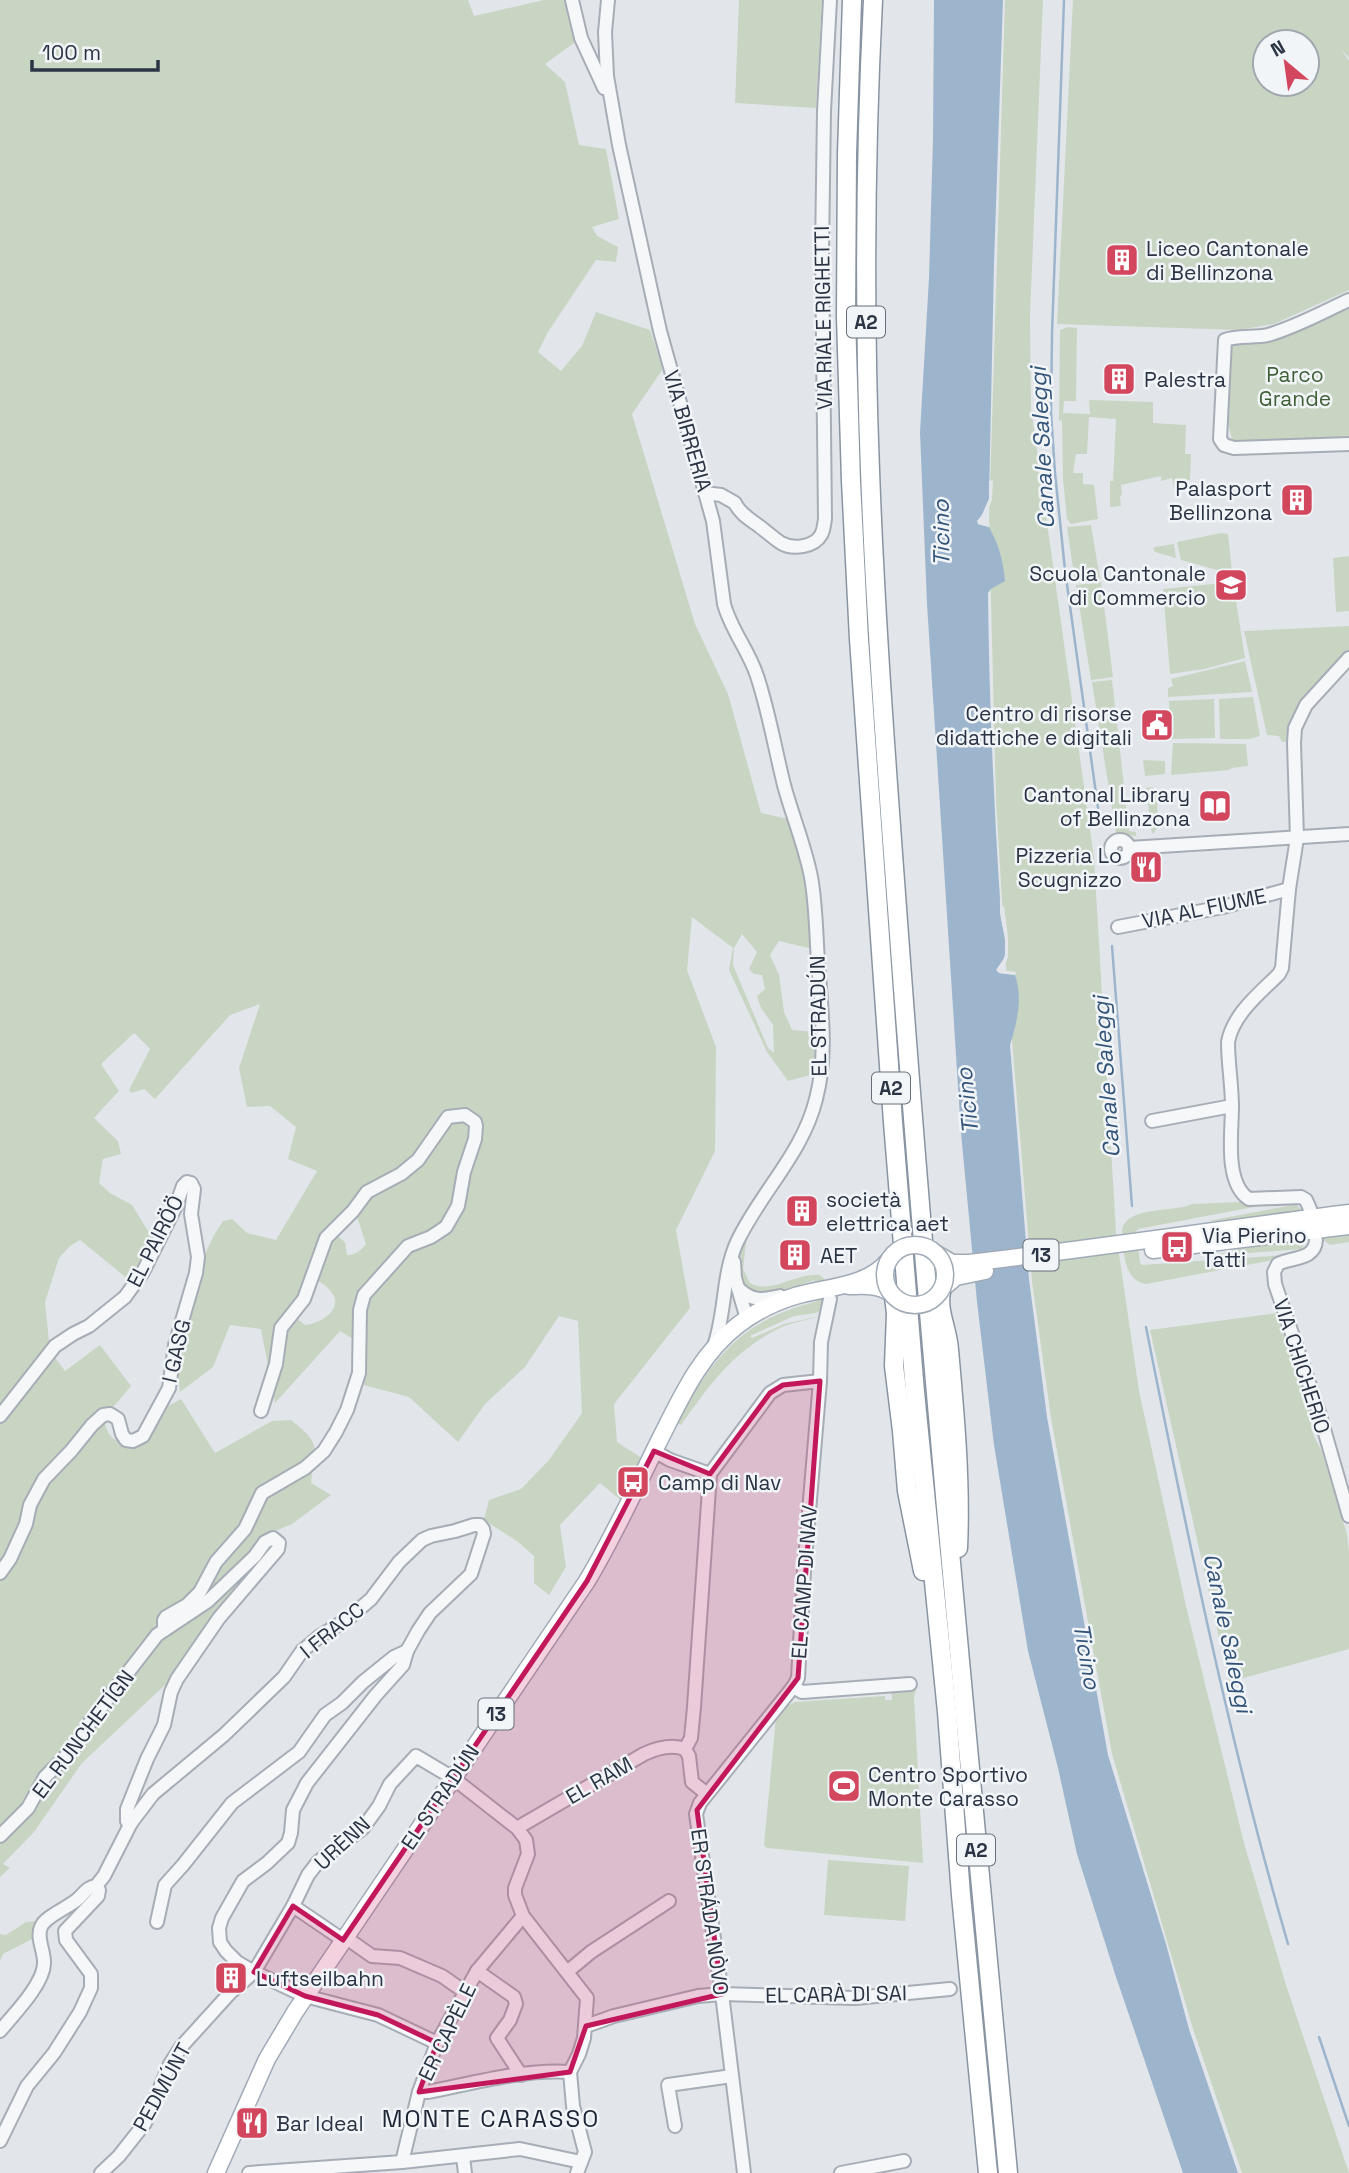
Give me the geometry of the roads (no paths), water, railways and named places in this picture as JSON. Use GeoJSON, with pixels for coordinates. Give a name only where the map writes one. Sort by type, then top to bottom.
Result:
{"type":"FeatureCollection","features":[{"type":"Feature","properties":{"kind":"highway","name":"A2"},"geometry":{"type":"LineString","coordinates":[[852,0],[845,250],[848,412],[855,562],[915,1392],[988,2173]]}},
{"type":"Feature","properties":{"kind":"highway","name":"A2"},"geometry":{"type":"LineString","coordinates":[[873,0],[866,257],[873,544],[911,1092],[955,1618],[1009,2168]]}},
{"type":"Feature","properties":{"kind":"highway"},"geometry":{"type":"LineString","coordinates":[[942,1290],[940,1307],[949,1342],[960,1499],[955,1618]]}},
{"type":"Feature","properties":{"kind":"highway"},"geometry":{"type":"LineString","coordinates":[[892,1295],[896,1312],[894,1366],[907,1491],[942,1663]]}},
{"type":"Feature","properties":{"kind":"main road","name":"13"},"geometry":{"type":"LineString","coordinates":[[942,1290],[952,1279],[970,1273],[1147,1246],[1209,1231],[1349,1213]]}},
{"type":"Feature","properties":{"kind":"main road","name":"13"},"geometry":{"type":"LineString","coordinates":[[937,1254],[952,1263],[969,1264],[1349,1226]]}},
{"type":"Feature","properties":{"kind":"main road"},"geometry":{"type":"LineString","coordinates":[[921,1245],[937,1254],[945,1270],[942,1290],[927,1303],[919,1306],[910,1306],[892,1295],[884,1277],[888,1261],[902,1248],[921,1245]]}},
{"type":"Feature","properties":{"kind":"main road","name":"13"},"geometry":{"type":"LineString","coordinates":[[823,1292],[877,1272],[888,1261]]}},
{"type":"Feature","properties":{"kind":"main road","name":"13"},"geometry":{"type":"LineString","coordinates":[[714,1347],[744,1321],[782,1301],[823,1292],[874,1286],[886,1289],[892,1295]]}},
{"type":"Feature","properties":{"kind":"main road","name":"EL STRADÚN"},"geometry":{"type":"LineString","coordinates":[[216,2173],[267,2059],[305,1996],[587,1581],[610,1543],[684,1391],[714,1347]]}},
{"type":"Feature","properties":{"kind":"street"},"geometry":{"type":"LineString","coordinates":[[572,0],[581,38],[603,87],[609,90]]}},
{"type":"Feature","properties":{"kind":"street","name":"VIA BIRRERIA"},"geometry":{"type":"LineString","coordinates":[[608,0],[605,32],[609,90],[623,167],[660,331],[710,508],[727,617],[758,678],[804,853]]}},
{"type":"Feature","properties":{"kind":"street","name":"VIA RIALE RIGHETTI"},"geometry":{"type":"LineString","coordinates":[[705,493],[721,495],[735,503],[737,508],[782,543],[793,547],[811,544],[819,538],[825,519],[822,251],[824,111],[830,0]]}},
{"type":"Feature","properties":{"kind":"street"},"geometry":{"type":"LineString","coordinates":[[1349,300],[1277,332],[1225,340],[1220,439],[1224,445],[1234,448],[1349,444]]}},
{"type":"Feature","properties":{"kind":"street"},"geometry":{"type":"LineString","coordinates":[[710,508],[724,505],[737,508]]}},
{"type":"Feature","properties":{"kind":"street"},"geometry":{"type":"LineString","coordinates":[[1310,1209],[1306,1200],[1301,1197],[1250,1199],[1242,1192],[1236,1180],[1230,1137],[1232,1106],[1229,1036],[1241,1014],[1282,970],[1289,888],[1297,838],[1295,728],[1306,705],[1349,658]]}},
{"type":"Feature","properties":{"kind":"street"},"geometry":{"type":"LineString","coordinates":[[1129,848],[1349,834]]}},
{"type":"Feature","properties":{"kind":"street","name":"EL STRADÚN"},"geometry":{"type":"LineString","coordinates":[[732,1288],[737,1242],[800,1141],[814,1108],[820,1083],[823,1042],[814,900],[804,853]]}},
{"type":"Feature","properties":{"kind":"street","name":"VIA AL FIUME"},"geometry":{"type":"LineString","coordinates":[[1118,927],[1223,907],[1289,888]]}},
{"type":"Feature","properties":{"kind":"street"},"geometry":{"type":"LineString","coordinates":[[1152,1121],[1232,1106]]}},
{"type":"Feature","properties":{"kind":"street","name":"EL RUNCHETÍGN"},"geometry":{"type":"LineString","coordinates":[[0,1836],[28,1808],[45,1777],[72,1750],[95,1715],[164,1630],[166,1617],[187,1605],[200,1592],[216,1562],[245,1530],[262,1493],[305,1468],[331,1441],[359,1373],[358,1342],[362,1299],[408,1246],[439,1233],[454,1216],[475,1139],[476,1126],[470,1118],[459,1114],[448,1117],[418,1160],[396,1177],[370,1190],[326,1238],[304,1299],[281,1328],[276,1364],[261,1411]]}},
{"type":"Feature","properties":{"kind":"street","name":"EL PAIRÖÖ"},"geometry":{"type":"LineString","coordinates":[[0,1416],[55,1346],[89,1326],[125,1297],[143,1272],[183,1186],[190,1182]]}},
{"type":"Feature","properties":{"kind":"street","name":"I GASG"},"geometry":{"type":"LineString","coordinates":[[0,1573],[10,1559],[26,1524],[30,1505],[44,1479],[92,1425],[103,1415],[110,1414],[118,1419],[126,1440],[138,1440],[167,1394],[174,1345],[198,1265],[191,1208],[194,1189],[190,1182]]}},
{"type":"Feature","properties":{"kind":"street","name":"VIA CHICHERIO"},"geometry":{"type":"LineString","coordinates":[[1316,1240],[1315,1248],[1307,1255],[1278,1264],[1273,1277],[1319,1412],[1349,1516]]}},
{"type":"Feature","properties":{"kind":"street"},"geometry":{"type":"LineString","coordinates":[[732,1288],[755,1300],[823,1292]]}},
{"type":"Feature","properties":{"kind":"street"},"geometry":{"type":"LineString","coordinates":[[732,1288],[744,1321]]}},
{"type":"Feature","properties":{"kind":"street"},"geometry":{"type":"LineString","coordinates":[[714,1347],[732,1288]]}},
{"type":"Feature","properties":{"kind":"street","name":"EL CAMP DI NAV"},"geometry":{"type":"LineString","coordinates":[[708,1794],[793,1687],[798,1672],[820,1381],[823,1292]]}},
{"type":"Feature","properties":{"kind":"street"},"geometry":{"type":"LineString","coordinates":[[708,1794],[692,1782],[689,1756],[685,1749],[691,1738],[694,1707],[710,1474],[774,1390],[789,1384],[820,1381]]}},
{"type":"Feature","properties":{"kind":"street"},"geometry":{"type":"LineString","coordinates":[[654,1451],[670,1460],[710,1474]]}},
{"type":"Feature","properties":{"kind":"street","name":"I FRACC"},"geometry":{"type":"LineString","coordinates":[[131,1823],[153,1794],[224,1735],[284,1677],[302,1651],[371,1599],[399,1562],[416,1545],[431,1536],[480,1525],[484,1534],[473,1570],[430,1613],[407,1651],[403,1665],[307,1783],[293,1810],[288,1843],[272,1860],[243,1881],[222,1918],[219,1933],[222,1947],[237,1962],[254,1972],[305,1996],[370,2012],[437,2043]]}},
{"type":"Feature","properties":{"kind":"street"},"geometry":{"type":"LineString","coordinates":[[0,2031],[41,1976],[44,1961],[40,1943],[41,1926],[46,1920],[72,1905],[87,1889],[96,1886],[104,1876],[131,1823],[127,1821],[127,1809],[164,1725],[171,1692],[177,1679],[219,1618],[276,1552],[279,1541],[273,1538],[267,1541],[208,1601],[164,1630]]}},
{"type":"Feature","properties":{"kind":"street"},"geometry":{"type":"LineString","coordinates":[[157,1922],[165,1885],[232,1803],[299,1752],[325,1715],[394,1657],[407,1651]]}},
{"type":"Feature","properties":{"kind":"street"},"geometry":{"type":"LineString","coordinates":[[793,1687],[802,1692],[910,1684]]}},
{"type":"Feature","properties":{"kind":"street","name":"EL RAM"},"geometry":{"type":"LineString","coordinates":[[517,1828],[644,1754],[664,1747],[685,1749]]}},
{"type":"Feature","properties":{"kind":"street","name":"URÈNN"},"geometry":{"type":"LineString","coordinates":[[254,1972],[308,1875],[318,1862],[363,1828],[393,1780],[412,1757],[418,1756],[453,1778],[517,1828]]}},
{"type":"Feature","properties":{"kind":"street","name":"ER STRÁDA NÒVO"},"geometry":{"type":"LineString","coordinates":[[708,1794],[698,1806],[696,1814],[744,2173]]}},
{"type":"Feature","properties":{"kind":"street"},"geometry":{"type":"LineString","coordinates":[[249,2173],[463,2157],[520,2150],[579,2167],[585,2152],[573,2106],[570,2072],[579,2054],[586,2026],[587,1998],[523,1916],[515,1888],[528,1854],[526,1840],[517,1828]]}},
{"type":"Feature","properties":{"kind":"street"},"geometry":{"type":"LineString","coordinates":[[0,2140],[27,2086],[54,2053],[80,2012],[91,1988],[91,1975],[69,1945],[65,1934],[68,1925],[98,1896],[99,1890],[96,1886]]}},
{"type":"Feature","properties":{"kind":"street"},"geometry":{"type":"LineString","coordinates":[[567,1972],[591,1952],[669,1901]]}},
{"type":"Feature","properties":{"kind":"street"},"geometry":{"type":"LineString","coordinates":[[293,1906],[372,1956],[400,1958],[442,1976],[465,1992]]}},
{"type":"Feature","properties":{"kind":"street","name":"ER CAPÈLE"},"geometry":{"type":"LineString","coordinates":[[402,2162],[419,2092],[437,2043],[477,1971],[523,1916]]}},
{"type":"Feature","properties":{"kind":"street"},"geometry":{"type":"LineString","coordinates":[[477,1971],[514,1997],[516,2004],[510,2020],[497,2038],[521,2075]]}},
{"type":"Feature","properties":{"kind":"street","name":"PEDMÚNT"},"geometry":{"type":"LineString","coordinates":[[102,2173],[145,2123],[170,2064],[181,2047],[230,1993],[254,1972]]}},
{"type":"Feature","properties":{"kind":"street","name":"EL CARÀ DI SAI"},"geometry":{"type":"LineString","coordinates":[[586,2026],[614,2015],[698,1996],[722,1994],[855,1998],[950,1989]]}},
{"type":"Feature","properties":{"kind":"street"},"geometry":{"type":"LineString","coordinates":[[419,2092],[521,2075],[570,2072]]}},
{"type":"Feature","properties":{"kind":"street"},"geometry":{"type":"LineString","coordinates":[[675,2126],[668,2085],[732,2076]]}},
{"type":"Feature","properties":{"kind":"street"},"geometry":{"type":"LineString","coordinates":[[463,2157],[465,2173]]}},
{"type":"Feature","properties":{"kind":"street"},"geometry":{"type":"LineString","coordinates":[[841,2173],[904,2161]]}},
{"type":"Feature","properties":{"kind":"water","name":"Ticino"},"geometry":{"type":"Polygon","coordinates":[[[934,0],[1003,0],[989,499],[978,524],[989,527],[1000,553],[1005,581],[988,593],[995,811],[1000,911],[1005,940],[1005,955],[998,967],[999,973],[1015,975],[1019,993],[1017,1019],[1010,1045],[1029,1279],[1047,1417],[1108,1755],[1189,2029],[1238,2173],[1183,2173],[1115,1974],[1077,1854],[1028,1651],[994,1445],[961,1133],[927,604],[920,432],[929,278],[934,0]]]}},
{"type":"Feature","properties":{"kind":"waterway","name":"Canale Saleggi"},"geometry":{"type":"LineString","coordinates":[[1064,0],[1051,413],[1065,570],[1098,808]]}},
{"type":"Feature","properties":{"kind":"waterway","name":"Canale Saleggi"},"geometry":{"type":"LineString","coordinates":[[1112,946],[1132,1206]]}},
{"type":"Feature","properties":{"kind":"waterway","name":"Canale Saleggi"},"geometry":{"type":"LineString","coordinates":[[1146,1327],[1193,1560],[1228,1714],[1288,1944]]}},
{"type":"Feature","properties":{"kind":"waterway","name":"Canale Saleggi"},"geometry":{"type":"LineString","coordinates":[[1319,2037],[1349,2126]]}},
{"type":"Feature","properties":{"kind":"place","name":"Liceo Cantonale di Bellinzona"},"geometry":{"type":"Point","coordinates":[1122,260]}},
{"type":"Feature","properties":{"kind":"place","name":"Palestra"},"geometry":{"type":"Point","coordinates":[1119,379]}},
{"type":"Feature","properties":{"kind":"place","name":"Palasport Bellinzona"},"geometry":{"type":"Point","coordinates":[1297,500]}},
{"type":"Feature","properties":{"kind":"place","name":"Scuola Cantonale di Commercio"},"geometry":{"type":"Point","coordinates":[1231,585]}},
{"type":"Feature","properties":{"kind":"place","name":"Centro di risorse didattiche e digitali"},"geometry":{"type":"Point","coordinates":[1157,725]}},
{"type":"Feature","properties":{"kind":"place","name":"Cantonal Library of Bellinzona"},"geometry":{"type":"Point","coordinates":[1215,806]}},
{"type":"Feature","properties":{"kind":"place","name":"Pizzeria Lo Scugnizzo"},"geometry":{"type":"Point","coordinates":[1146,867]}},
{"type":"Feature","properties":{"kind":"place","name":"società elettrica aet"},"geometry":{"type":"Point","coordinates":[802,1211]}},
{"type":"Feature","properties":{"kind":"place","name":"Via Pierino Tatti"},"geometry":{"type":"Point","coordinates":[1177,1247]}},
{"type":"Feature","properties":{"kind":"place","name":"AET"},"geometry":{"type":"Point","coordinates":[795,1255]}},
{"type":"Feature","properties":{"kind":"place","name":"Camp di Nav"},"geometry":{"type":"Point","coordinates":[633,1482]}},
{"type":"Feature","properties":{"kind":"place","name":"Centro Sportivo Monte Carasso"},"geometry":{"type":"Point","coordinates":[844,1786]}},
{"type":"Feature","properties":{"kind":"place","name":"Luftseilbahn"},"geometry":{"type":"Point","coordinates":[231,1978]}},
{"type":"Feature","properties":{"kind":"place","name":"Bar Ideal"},"geometry":{"type":"Point","coordinates":[252,2123]}},
{"type":"Feature","properties":{"kind":"district","name":"MONTE CARASSO"},"geometry":{"type":"Point","coordinates":[491,2118]}},
{"type":"Feature","properties":{"kind":"park label","name":"Parco Grande"},"geometry":{"type":"Point","coordinates":[1295,386]}}]}
